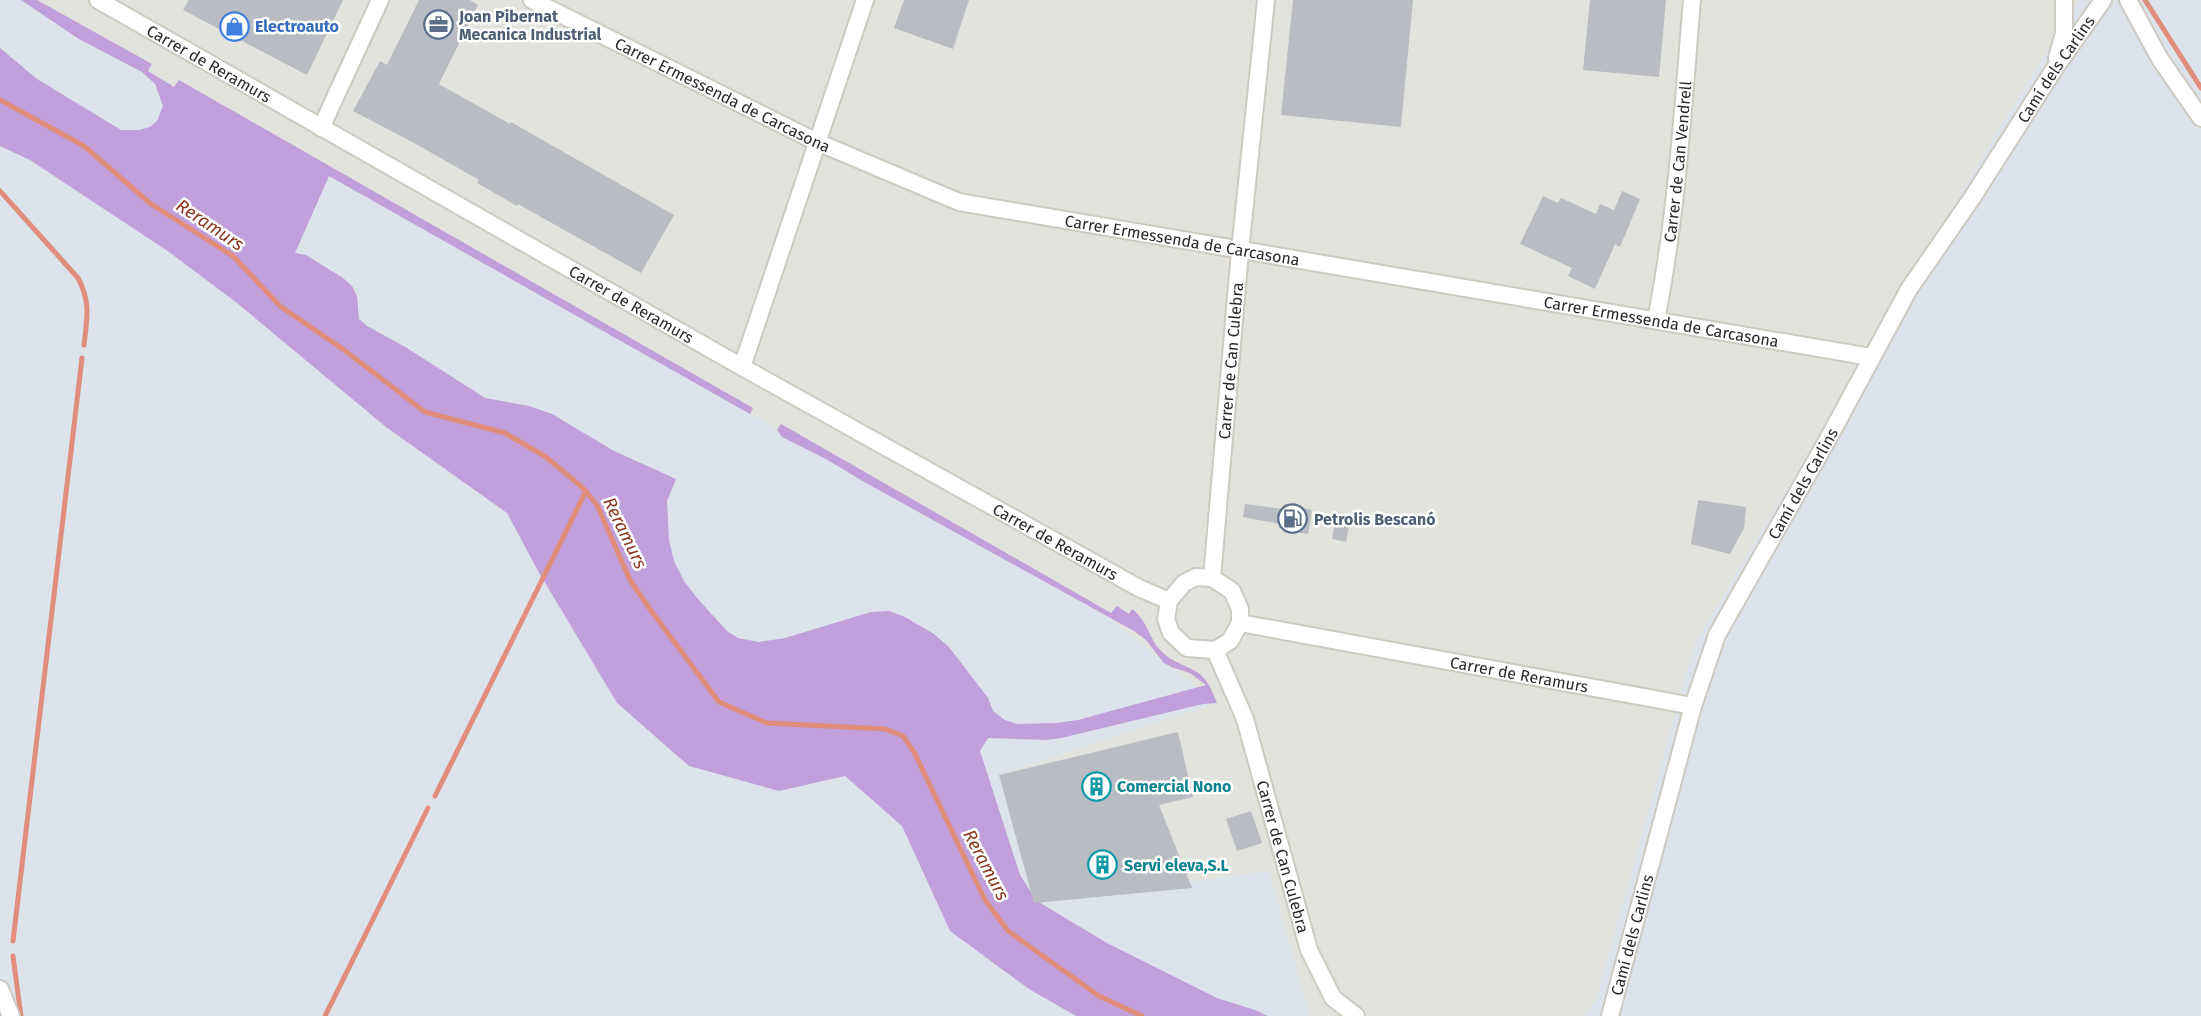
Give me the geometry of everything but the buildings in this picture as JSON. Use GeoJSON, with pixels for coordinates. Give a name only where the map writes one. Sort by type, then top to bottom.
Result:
{"type":"FeatureCollection","features":[{"type":"Feature","properties":{"kind":"street","name":"Carrer de Reramurs"},"geometry":{"type":"LineString","coordinates":[[98,0],[742,367],[1139,588],[1169,601]]}},
{"type":"Feature","properties":{"kind":"street"},"geometry":{"type":"LineString","coordinates":[[321,128],[380,0]]}},
{"type":"Feature","properties":{"kind":"street","name":"Carrer Ermessenda de Carcasona"},"geometry":{"type":"LineString","coordinates":[[532,0],[817,142],[959,202],[1871,357]]}},
{"type":"Feature","properties":{"kind":"street"},"geometry":{"type":"LineString","coordinates":[[742,367],[865,0]]}},
{"type":"Feature","properties":{"kind":"street","name":"Carrer de Can Culebra"},"geometry":{"type":"LineString","coordinates":[[1212,578],[1240,251],[1266,0]]}},
{"type":"Feature","properties":{"kind":"street","name":"Carrer de Can Vendrell"},"geometry":{"type":"LineString","coordinates":[[1656,320],[1673,218],[1692,0]]}},
{"type":"Feature","properties":{"kind":"street"},"geometry":{"type":"LineString","coordinates":[[2053,70],[2064,33],[2064,0]]}},
{"type":"Feature","properties":{"kind":"street","name":"Camí dels Carlins"},"geometry":{"type":"LineString","coordinates":[[1610,1016],[1693,706],[1717,635],[1828,439],[1909,289],[1972,198],[2053,70],[2103,0]]}},
{"type":"Feature","properties":{"kind":"street"},"geometry":{"type":"LineString","coordinates":[[2128,0],[2160,58],[2201,118]]}},
{"type":"Feature","properties":{"kind":"street"},"geometry":{"type":"LineString","coordinates":[[1196,577],[1212,578],[1232,591],[1240,609],[1240,623],[1230,641],[1215,650],[1187,648],[1171,633],[1166,619],[1169,601],[1184,583],[1196,577]]}},
{"type":"Feature","properties":{"kind":"street","name":"Carrer de Reramurs"},"geometry":{"type":"LineString","coordinates":[[1240,623],[1693,706]]}},
{"type":"Feature","properties":{"kind":"street","name":"Carrer de Can Culebra"},"geometry":{"type":"LineString","coordinates":[[1215,650],[1245,719],[1309,950],[1333,998],[1356,1016]]}},
{"type":"Feature","properties":{"kind":"street"},"geometry":{"type":"LineString","coordinates":[[0,988],[10,1016]]}},
{"type":"Feature","properties":{"kind":"shaded area"},"geometry":{"type":"Polygon","coordinates":[[[21,0],[37,0],[152,64],[148,71],[174,87],[179,80],[753,408],[750,414],[329,176],[295,253],[306,255],[352,286],[357,296],[359,319],[367,326],[407,348],[485,398],[529,406],[552,414],[614,451],[676,479],[667,501],[669,540],[674,561],[684,581],[697,598],[727,631],[738,638],[759,642],[785,638],[871,612],[889,611],[905,617],[934,634],[949,647],[988,698],[993,711],[1005,720],[1017,724],[1078,720],[1206,685],[1190,673],[1164,663],[1146,640],[1134,631],[826,459],[782,437],[777,430],[781,424],[1111,613],[1117,606],[1129,614],[1132,609],[1161,651],[1204,678],[1217,703],[1203,704],[1061,738],[1047,740],[988,738],[980,751],[1020,875],[1037,901],[1107,943],[1217,998],[1267,1016],[1076,1016],[1029,989],[950,931],[902,826],[845,776],[779,791],[689,766],[617,703],[538,571],[507,513],[386,427],[237,303],[169,252],[30,160],[0,146],[0,48],[37,79],[121,130],[139,130],[150,127],[157,121],[163,106],[155,84],[142,72],[79,39],[21,0]]]}},
{"type":"Feature","properties":{"kind":"shaded area"},"geometry":{"type":"Polygon","coordinates":[[[24,0],[2079,0],[2000,127],[1694,645],[1596,1000],[1583,1016],[1310,1016],[1269,871],[1034,903],[999,775],[1217,703],[1109,618],[24,0]]]}},
{"type":"Feature","properties":{"kind":"waterway"},"geometry":{"type":"LineString","coordinates":[[2145,0],[2201,88]]}},
{"type":"Feature","properties":{"kind":"waterway","name":"Reramurs"},"geometry":{"type":"LineString","coordinates":[[0,100],[84,146],[151,204],[233,256],[280,306],[344,350],[425,412],[505,433],[546,457],[583,488],[597,505],[630,580],[719,702],[767,723],[885,729],[903,736],[914,752],[985,900],[1008,931],[1099,996],[1142,1016]]}},
{"type":"Feature","properties":{"kind":"waterway"},"geometry":{"type":"LineString","coordinates":[[0,191],[78,278],[86,303],[84,345]]}},
{"type":"Feature","properties":{"kind":"waterway"},"geometry":{"type":"LineString","coordinates":[[13,941],[82,358]]}},
{"type":"Feature","properties":{"kind":"waterway"},"geometry":{"type":"LineString","coordinates":[[435,796],[586,491]]}},
{"type":"Feature","properties":{"kind":"waterway"},"geometry":{"type":"LineString","coordinates":[[325,1016],[428,808]]}},
{"type":"Feature","properties":{"kind":"waterway"},"geometry":{"type":"LineString","coordinates":[[13,956],[21,1016]]}},
{"type":"Feature","properties":{"kind":"place","name":"Joan Pibernat Mecanica Industrial"},"geometry":{"type":"Point","coordinates":[438,25]}},
{"type":"Feature","properties":{"kind":"place","name":"Electroauto"},"geometry":{"type":"Point","coordinates":[234,26]}},
{"type":"Feature","properties":{"kind":"place","name":"Petrolis Bescanó"},"geometry":{"type":"Point","coordinates":[1293,519]}},
{"type":"Feature","properties":{"kind":"place","name":"Comercial Nono"},"geometry":{"type":"Point","coordinates":[1096,786]}},
{"type":"Feature","properties":{"kind":"place","name":"Servi eleva,S.L"},"geometry":{"type":"Point","coordinates":[1103,865]}}]}
